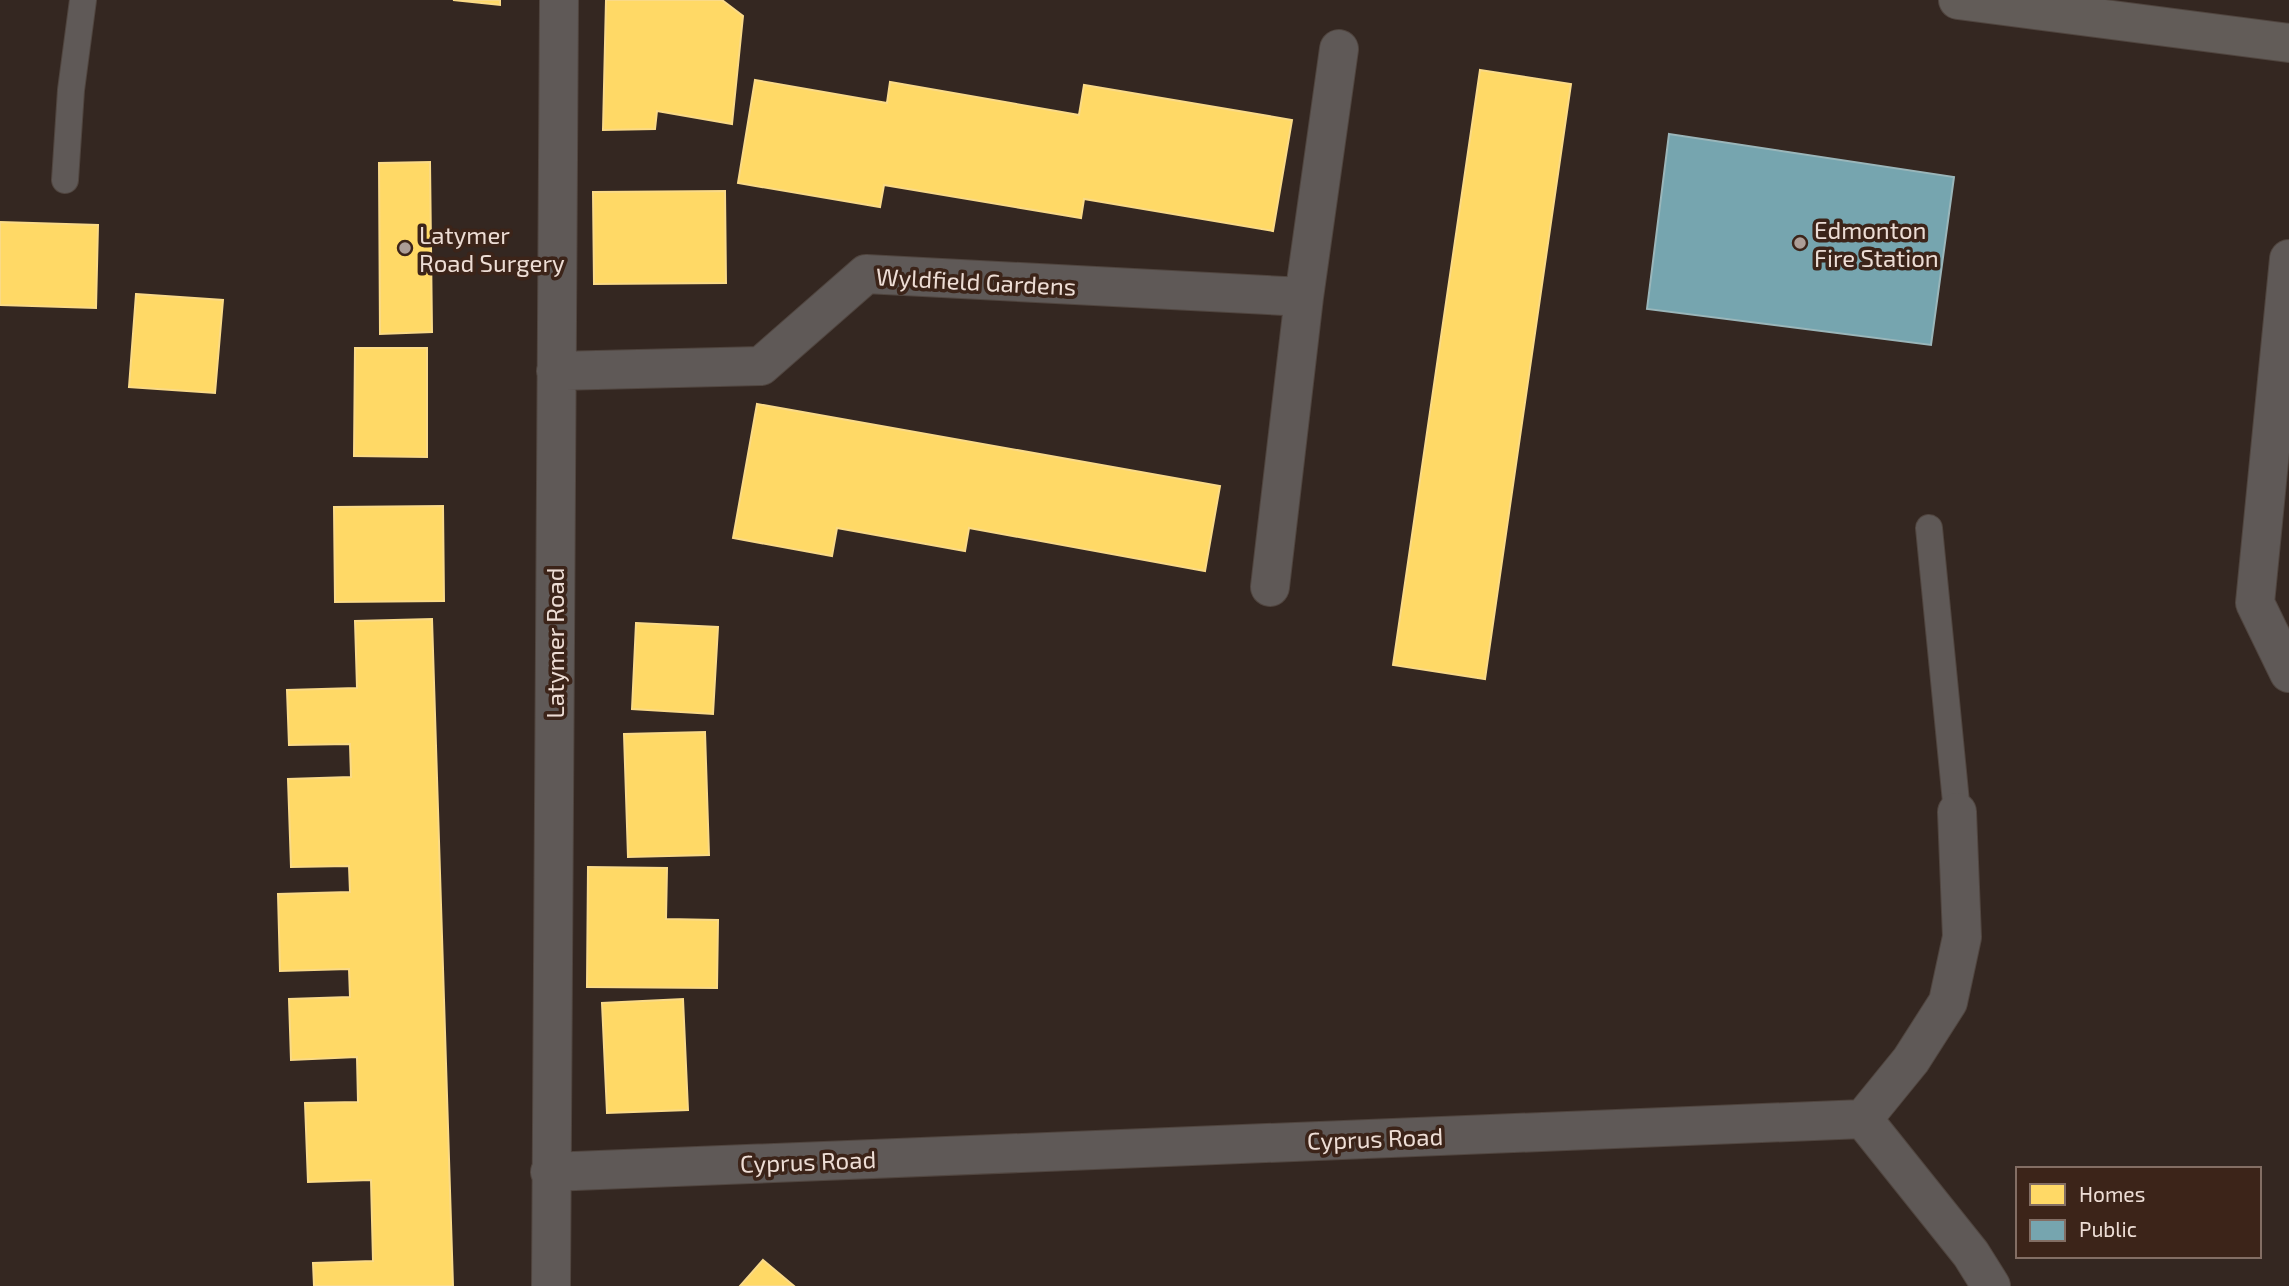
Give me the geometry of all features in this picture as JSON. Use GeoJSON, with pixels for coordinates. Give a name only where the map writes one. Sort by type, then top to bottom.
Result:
{"type":"FeatureCollection","features":[{"type":"Feature","properties":{"kind":"main road"},"geometry":{"type":"LineString","coordinates":[[1958,0],[2289,43]]}},
{"type":"Feature","properties":{"kind":"street","name":"Latymer Road"},"geometry":{"type":"LineString","coordinates":[[551,1286],[559,0]]}},
{"type":"Feature","properties":{"kind":"street"},"geometry":{"type":"LineString","coordinates":[[1270,587],[1304,297],[1339,49]]}},
{"type":"Feature","properties":{"kind":"street"},"geometry":{"type":"LineString","coordinates":[[2289,259],[2255,603],[2289,673]]}},
{"type":"Feature","properties":{"kind":"street","name":"Wyldfield Gardens"},"geometry":{"type":"LineString","coordinates":[[556,371],[761,366],[866,274],[1304,297]]}},
{"type":"Feature","properties":{"kind":"street"},"geometry":{"type":"LineString","coordinates":[[1957,812],[1962,937],[1948,1002],[1911,1060],[1863,1119],[1971,1254],[1991,1286]]}},
{"type":"Feature","properties":{"kind":"street","name":"Cyprus Road"},"geometry":{"type":"LineString","coordinates":[[550,1172],[1863,1119]]}},
{"type":"Feature","properties":{"kind":"lane"},"geometry":{"type":"LineString","coordinates":[[65,180],[71,90],[83,0]]}},
{"type":"Feature","properties":{"kind":"lane"},"geometry":{"type":"LineString","coordinates":[[1929,528],[1957,812]]}},
{"type":"Feature","properties":{"kind":"building: Homes"},"geometry":{"type":"Polygon","coordinates":[[[453,0],[500,0],[500,5],[453,0]]]}},
{"type":"Feature","properties":{"kind":"building: Homes"},"geometry":{"type":"Polygon","coordinates":[[[606,0],[722,0],[743,16],[732,124],[657,111],[655,129],[603,130],[606,0]]]}},
{"type":"Feature","properties":{"kind":"building: Homes"},"geometry":{"type":"Polygon","coordinates":[[[1480,70],[1571,84],[1485,679],[1393,665],[1480,70]]]}},
{"type":"Feature","properties":{"kind":"building: Homes"},"geometry":{"type":"Polygon","coordinates":[[[755,80],[887,103],[890,82],[1079,115],[1084,85],[1292,120],[1273,231],[1084,199],[1081,218],[884,185],[880,207],[738,183],[755,80]]]}},
{"type":"Feature","properties":{"kind":"building: Homes","name":"Latymer Road Surgery"},"geometry":{"type":"Polygon","coordinates":[[[430,162],[432,332],[380,334],[379,163],[430,162]]]}},
{"type":"Feature","properties":{"kind":"building: Homes"},"geometry":{"type":"Polygon","coordinates":[[[725,191],[726,283],[594,284],[593,192],[725,191]]]}},
{"type":"Feature","properties":{"kind":"building: Homes"},"geometry":{"type":"Polygon","coordinates":[[[0,222],[98,225],[96,308],[0,305],[0,222]]]}},
{"type":"Feature","properties":{"kind":"building: Homes"},"geometry":{"type":"Polygon","coordinates":[[[136,294],[223,300],[215,393],[129,387],[136,294]]]}},
{"type":"Feature","properties":{"kind":"building: Homes"},"geometry":{"type":"Polygon","coordinates":[[[355,348],[427,348],[427,457],[354,456],[355,348]]]}},
{"type":"Feature","properties":{"kind":"building: Homes"},"geometry":{"type":"Polygon","coordinates":[[[757,404],[1220,486],[1205,571],[969,528],[965,551],[837,528],[832,556],[733,538],[757,404]]]}},
{"type":"Feature","properties":{"kind":"building: Homes"},"geometry":{"type":"Polygon","coordinates":[[[443,506],[444,601],[335,602],[334,507],[443,506]]]}},
{"type":"Feature","properties":{"kind":"building: Homes"},"geometry":{"type":"Polygon","coordinates":[[[432,619],[453,1286],[314,1286],[313,1263],[373,1261],[371,1180],[308,1182],[305,1103],[358,1102],[357,1057],[291,1060],[289,999],[350,997],[349,969],[280,971],[278,894],[350,892],[349,866],[291,867],[288,779],[351,777],[350,744],[289,745],[287,690],[357,688],[355,621],[432,619]]]}},
{"type":"Feature","properties":{"kind":"building: Homes"},"geometry":{"type":"Polygon","coordinates":[[[636,623],[718,627],[713,714],[632,709],[636,623]]]}},
{"type":"Feature","properties":{"kind":"building: Homes"},"geometry":{"type":"Polygon","coordinates":[[[705,732],[709,855],[628,857],[624,734],[705,732]]]}},
{"type":"Feature","properties":{"kind":"building: Homes"},"geometry":{"type":"Polygon","coordinates":[[[588,867],[667,868],[666,919],[718,920],[717,988],[587,987],[588,867]]]}},
{"type":"Feature","properties":{"kind":"building: Homes"},"geometry":{"type":"Polygon","coordinates":[[[683,999],[688,1110],[607,1113],[602,1003],[683,999]]]}},
{"type":"Feature","properties":{"kind":"building: Homes"},"geometry":{"type":"Polygon","coordinates":[[[763,1260],[794,1286],[740,1286],[763,1260]]]}},
{"type":"Feature","properties":{"kind":"building: Public","name":"Edmonton Fire Station"},"geometry":{"type":"Polygon","coordinates":[[[1669,134],[1954,177],[1931,345],[1647,309],[1669,134]]]}},
{"type":"Feature","properties":{"kind":"place","name":"Edmonton Fire Station"},"geometry":{"type":"Point","coordinates":[1800,243]}},
{"type":"Feature","properties":{"kind":"place","name":"Latymer Road Surgery"},"geometry":{"type":"Point","coordinates":[405,248]}}]}
